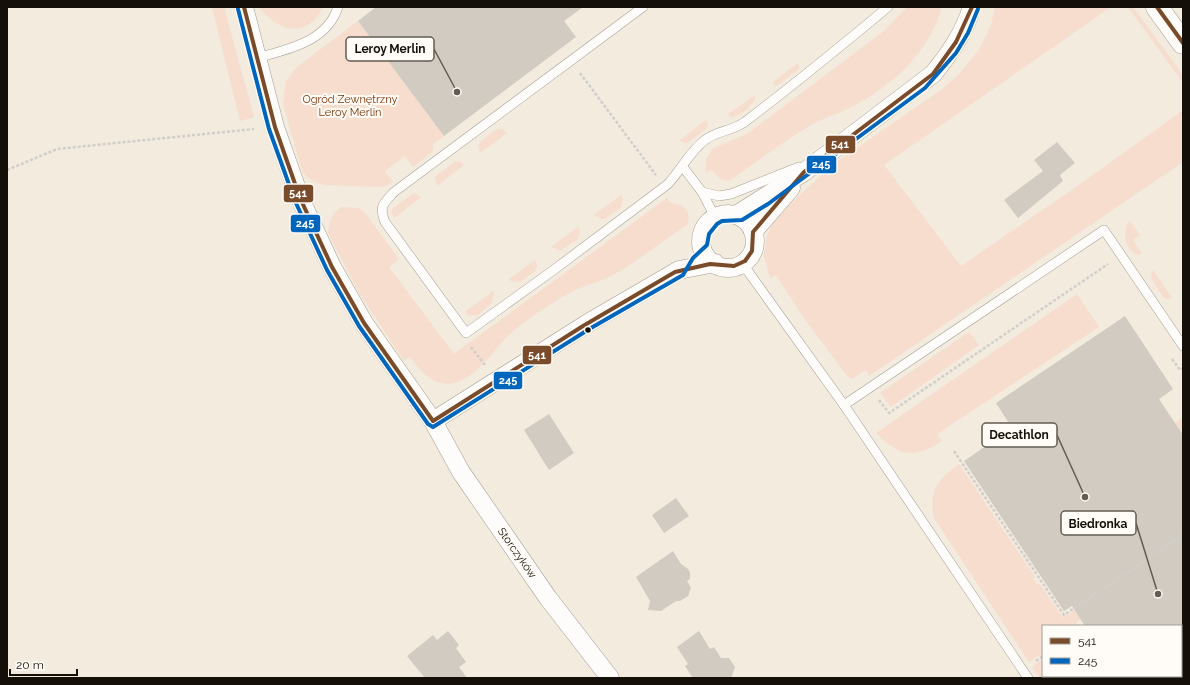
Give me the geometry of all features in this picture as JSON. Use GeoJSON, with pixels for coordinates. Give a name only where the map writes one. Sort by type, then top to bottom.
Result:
{"type":"FeatureCollection","features":[{"type":"Feature","properties":{"kind":"main road"},"geometry":{"type":"LineString","coordinates":[[1158,7],[1183,43]]}},
{"type":"Feature","properties":{"kind":"street","name":"Storczyków"},"geometry":{"type":"LineString","coordinates":[[244,7],[275,126],[300,198],[332,268],[364,323],[432,421],[461,472],[544,592],[610,678]]}},
{"type":"Feature","properties":{"kind":"street"},"geometry":{"type":"LineString","coordinates":[[736,215],[804,172],[933,74],[947,57],[958,39],[972,7]]}},
{"type":"Feature","properties":{"kind":"street"},"geometry":{"type":"LineString","coordinates":[[754,232],[804,172]]}},
{"type":"Feature","properties":{"kind":"street"},"geometry":{"type":"LineString","coordinates":[[724,214],[736,215],[742,217],[749,223],[754,232],[754,249],[749,258],[742,264],[726,267],[714,263],[706,255],[702,242],[704,230],[715,217],[724,214]]}},
{"type":"Feature","properties":{"kind":"street"},"geometry":{"type":"LineString","coordinates":[[679,270],[688,254],[702,242]]}},
{"type":"Feature","properties":{"kind":"street"},"geometry":{"type":"LineString","coordinates":[[432,421],[588,323],[679,270],[714,263]]}},
{"type":"Feature","properties":{"kind":"lane"},"geometry":{"type":"LineString","coordinates":[[257,58],[311,41],[331,22],[338,7]]}},
{"type":"Feature","properties":{"kind":"lane"},"geometry":{"type":"LineString","coordinates":[[643,7],[394,192],[382,205],[382,214],[385,222],[466,333],[668,184],[683,167],[691,154],[705,140],[717,133],[742,125],[801,80],[888,7]]}},
{"type":"Feature","properties":{"kind":"lane"},"geometry":{"type":"LineString","coordinates":[[702,192],[719,196],[731,194],[821,158]]}},
{"type":"Feature","properties":{"kind":"lane"},"geometry":{"type":"LineString","coordinates":[[683,167],[702,192],[715,217]]}},
{"type":"Feature","properties":{"kind":"lane"},"geometry":{"type":"LineString","coordinates":[[844,405],[1104,230],[1183,346]]}},
{"type":"Feature","properties":{"kind":"lane"},"geometry":{"type":"LineString","coordinates":[[742,264],[844,405],[1028,678]]}},
{"type":"Feature","properties":{"kind":"path"},"geometry":{"type":"LineString","coordinates":[[577,70],[657,177]]}},
{"type":"Feature","properties":{"kind":"path"},"geometry":{"type":"LineString","coordinates":[[7,170],[58,149],[275,126]]}},
{"type":"Feature","properties":{"kind":"path"},"geometry":{"type":"LineString","coordinates":[[879,400],[889,413],[1121,256]]}},
{"type":"Feature","properties":{"kind":"path"},"geometry":{"type":"LineString","coordinates":[[466,333],[466,339],[485,366]]}},
{"type":"Feature","properties":{"kind":"path"},"geometry":{"type":"LineString","coordinates":[[954,451],[1064,615],[1183,535]]}},
{"type":"Feature","properties":{"kind":"green space"},"geometry":{"type":"Polygon","coordinates":[[[212,7],[224,7],[254,117],[240,121],[212,7]]]}},
{"type":"Feature","properties":{"kind":"green space"},"geometry":{"type":"Polygon","coordinates":[[[259,7],[323,7],[316,18],[309,24],[301,28],[292,29],[275,22],[259,7]]]}},
{"type":"Feature","properties":{"kind":"green space"},"geometry":{"type":"Polygon","coordinates":[[[907,7],[942,7],[929,38],[909,65],[897,77],[869,97],[850,108],[816,122],[801,131],[732,179],[723,180],[712,170],[706,172],[706,160],[712,149],[747,134],[884,31],[907,7]]]}},
{"type":"Feature","properties":{"kind":"green space"},"geometry":{"type":"Polygon","coordinates":[[[995,7],[1111,7],[884,165],[961,266],[1086,180],[1183,110],[1183,162],[869,376],[866,370],[853,378],[848,377],[803,317],[776,275],[770,278],[764,256],[767,237],[772,224],[793,201],[835,163],[941,90],[959,74],[979,50],[991,25],[995,7]]]}},
{"type":"Feature","properties":{"kind":"green space"},"geometry":{"type":"Polygon","coordinates":[[[1128,7],[1133,7],[1183,75],[1183,83],[1128,7]]]}},
{"type":"Feature","properties":{"kind":"green space","name":"Ogród Zewnętrzny Leroy Merlin"},"geometry":{"type":"Polygon","coordinates":[[[358,21],[444,136],[432,145],[434,148],[432,152],[413,167],[405,156],[385,171],[393,182],[383,187],[324,185],[314,182],[309,178],[302,171],[283,104],[286,81],[297,67],[358,21]]]}},
{"type":"Feature","properties":{"kind":"green space"},"geometry":{"type":"Polygon","coordinates":[[[798,63],[798,70],[776,86],[772,83],[798,63]]]}},
{"type":"Feature","properties":{"kind":"green space"},"geometry":{"type":"Polygon","coordinates":[[[755,95],[755,99],[746,110],[738,115],[730,117],[728,114],[755,95]]]}},
{"type":"Feature","properties":{"kind":"green space"},"geometry":{"type":"Polygon","coordinates":[[[706,120],[708,126],[706,129],[687,143],[679,141],[706,120]]]}},
{"type":"Feature","properties":{"kind":"green space"},"geometry":{"type":"Polygon","coordinates":[[[497,129],[502,129],[507,133],[480,153],[478,146],[480,142],[497,129]]]}},
{"type":"Feature","properties":{"kind":"green space"},"geometry":{"type":"Polygon","coordinates":[[[455,161],[461,162],[464,165],[437,186],[435,177],[455,161]]]}},
{"type":"Feature","properties":{"kind":"green space"},"geometry":{"type":"Polygon","coordinates":[[[414,193],[421,197],[394,218],[391,212],[393,208],[414,193]]]}},
{"type":"Feature","properties":{"kind":"green space"},"geometry":{"type":"Polygon","coordinates":[[[621,195],[623,199],[621,207],[605,219],[601,219],[594,215],[621,195]]]}},
{"type":"Feature","properties":{"kind":"green space"},"geometry":{"type":"Polygon","coordinates":[[[667,198],[671,204],[679,205],[686,210],[689,217],[687,225],[621,270],[607,278],[580,288],[546,307],[523,323],[474,372],[466,378],[449,384],[436,381],[424,374],[410,357],[404,361],[358,291],[328,233],[331,218],[341,207],[358,208],[365,213],[399,259],[389,267],[454,354],[667,198]]]}},
{"type":"Feature","properties":{"kind":"green space"},"geometry":{"type":"Polygon","coordinates":[[[1130,221],[1140,235],[1133,240],[1142,253],[1139,255],[1130,250],[1126,240],[1125,235],[1127,225],[1130,221]]]}},
{"type":"Feature","properties":{"kind":"green space"},"geometry":{"type":"Polygon","coordinates":[[[578,227],[580,231],[578,239],[560,251],[551,247],[578,227]]]}},
{"type":"Feature","properties":{"kind":"green space"},"geometry":{"type":"Polygon","coordinates":[[[535,260],[537,265],[535,271],[520,282],[510,281],[509,279],[535,260]]]}},
{"type":"Feature","properties":{"kind":"green space"},"geometry":{"type":"Polygon","coordinates":[[[1152,271],[1154,271],[1172,298],[1168,299],[1163,297],[1151,278],[1152,271]]]}},
{"type":"Feature","properties":{"kind":"green space"},"geometry":{"type":"Polygon","coordinates":[[[493,291],[492,303],[478,315],[468,315],[465,312],[493,291]]]}},
{"type":"Feature","properties":{"kind":"green space"},"geometry":{"type":"Polygon","coordinates":[[[1077,294],[1099,327],[937,434],[942,441],[923,451],[907,453],[892,447],[876,433],[1077,294]]]}},
{"type":"Feature","properties":{"kind":"green space"},"geometry":{"type":"Polygon","coordinates":[[[969,332],[979,345],[891,407],[880,393],[969,332]]]}},
{"type":"Feature","properties":{"kind":"green space"},"geometry":{"type":"Polygon","coordinates":[[[1183,417],[1183,435],[1175,423],[1183,417]]]}},
{"type":"Feature","properties":{"kind":"green space"},"geometry":{"type":"Polygon","coordinates":[[[959,464],[1035,577],[1033,579],[1037,584],[1039,583],[1063,618],[1183,538],[1098,608],[1076,622],[1078,625],[1042,625],[1042,654],[1029,662],[934,518],[934,493],[937,486],[959,464]]]}},
{"type":"Feature","properties":{"kind":"green space"},"geometry":{"type":"Polygon","coordinates":[[[1042,660],[1042,677],[1076,678],[1040,678],[1032,667],[1042,660]]]}},
{"type":"Feature","properties":{"kind":"building"},"geometry":{"type":"Polygon","coordinates":[[[376,7],[583,7],[564,21],[576,37],[444,136],[358,21],[376,7]]]}},
{"type":"Feature","properties":{"kind":"building"},"geometry":{"type":"Polygon","coordinates":[[[1057,142],[1075,163],[1060,175],[1063,181],[1018,218],[1004,200],[1043,171],[1034,160],[1057,142]]]}},
{"type":"Feature","properties":{"kind":"building"},"geometry":{"type":"Polygon","coordinates":[[[1125,316],[1173,389],[1159,399],[1183,435],[1183,626],[1084,625],[1072,606],[1064,611],[964,461],[1012,428],[996,403],[1125,316]]]}},
{"type":"Feature","properties":{"kind":"building"},"geometry":{"type":"Polygon","coordinates":[[[549,414],[574,453],[549,470],[524,430],[549,414]]]}},
{"type":"Feature","properties":{"kind":"building"},"geometry":{"type":"Polygon","coordinates":[[[676,498],[689,516],[664,533],[652,515],[676,498]]]}},
{"type":"Feature","properties":{"kind":"building"},"geometry":{"type":"Polygon","coordinates":[[[673,551],[681,564],[690,572],[690,579],[687,581],[691,588],[688,596],[680,601],[676,601],[661,611],[648,610],[650,601],[636,577],[673,551]]]}},
{"type":"Feature","properties":{"kind":"building"},"geometry":{"type":"Polygon","coordinates":[[[448,631],[459,645],[456,648],[466,662],[459,667],[467,678],[425,678],[407,656],[433,635],[437,640],[448,631]]]}},
{"type":"Feature","properties":{"kind":"building"},"geometry":{"type":"Polygon","coordinates":[[[699,631],[710,649],[714,647],[721,658],[729,658],[735,667],[731,678],[693,678],[685,666],[688,664],[677,647],[699,631]]]}},
{"type":"Feature","properties":{"kind":"transit line","name":"541"},"geometry":{"type":"LineString","coordinates":[[244,7],[275,127],[300,198],[332,267],[364,323],[433,421],[583,326],[675,272],[710,264],[734,266],[745,261],[752,251],[753,232],[804,172],[933,74],[956,42],[972,7]]}},
{"type":"Feature","properties":{"kind":"transit line","name":"541"},"geometry":{"type":"LineString","coordinates":[[1157,7],[1183,43]]}},
{"type":"Feature","properties":{"kind":"transit line","name":"245"},"geometry":{"type":"LineString","coordinates":[[238,9],[269,129],[295,201],[327,270],[359,326],[428,424],[433,427],[591,328],[683,275],[693,258],[707,245],[709,234],[717,224],[722,221],[742,220],[768,204],[925,88],[956,53],[968,33],[978,9]]}},
{"type":"Feature","properties":{"kind":"place","name":"Leroy Merlin"},"geometry":{"type":"Point","coordinates":[457,92]}},
{"type":"Feature","properties":{"kind":"place","name":"Decathlon"},"geometry":{"type":"Point","coordinates":[1085,497]}},
{"type":"Feature","properties":{"kind":"place","name":"Biedronka"},"geometry":{"type":"Point","coordinates":[1158,594]}}]}
